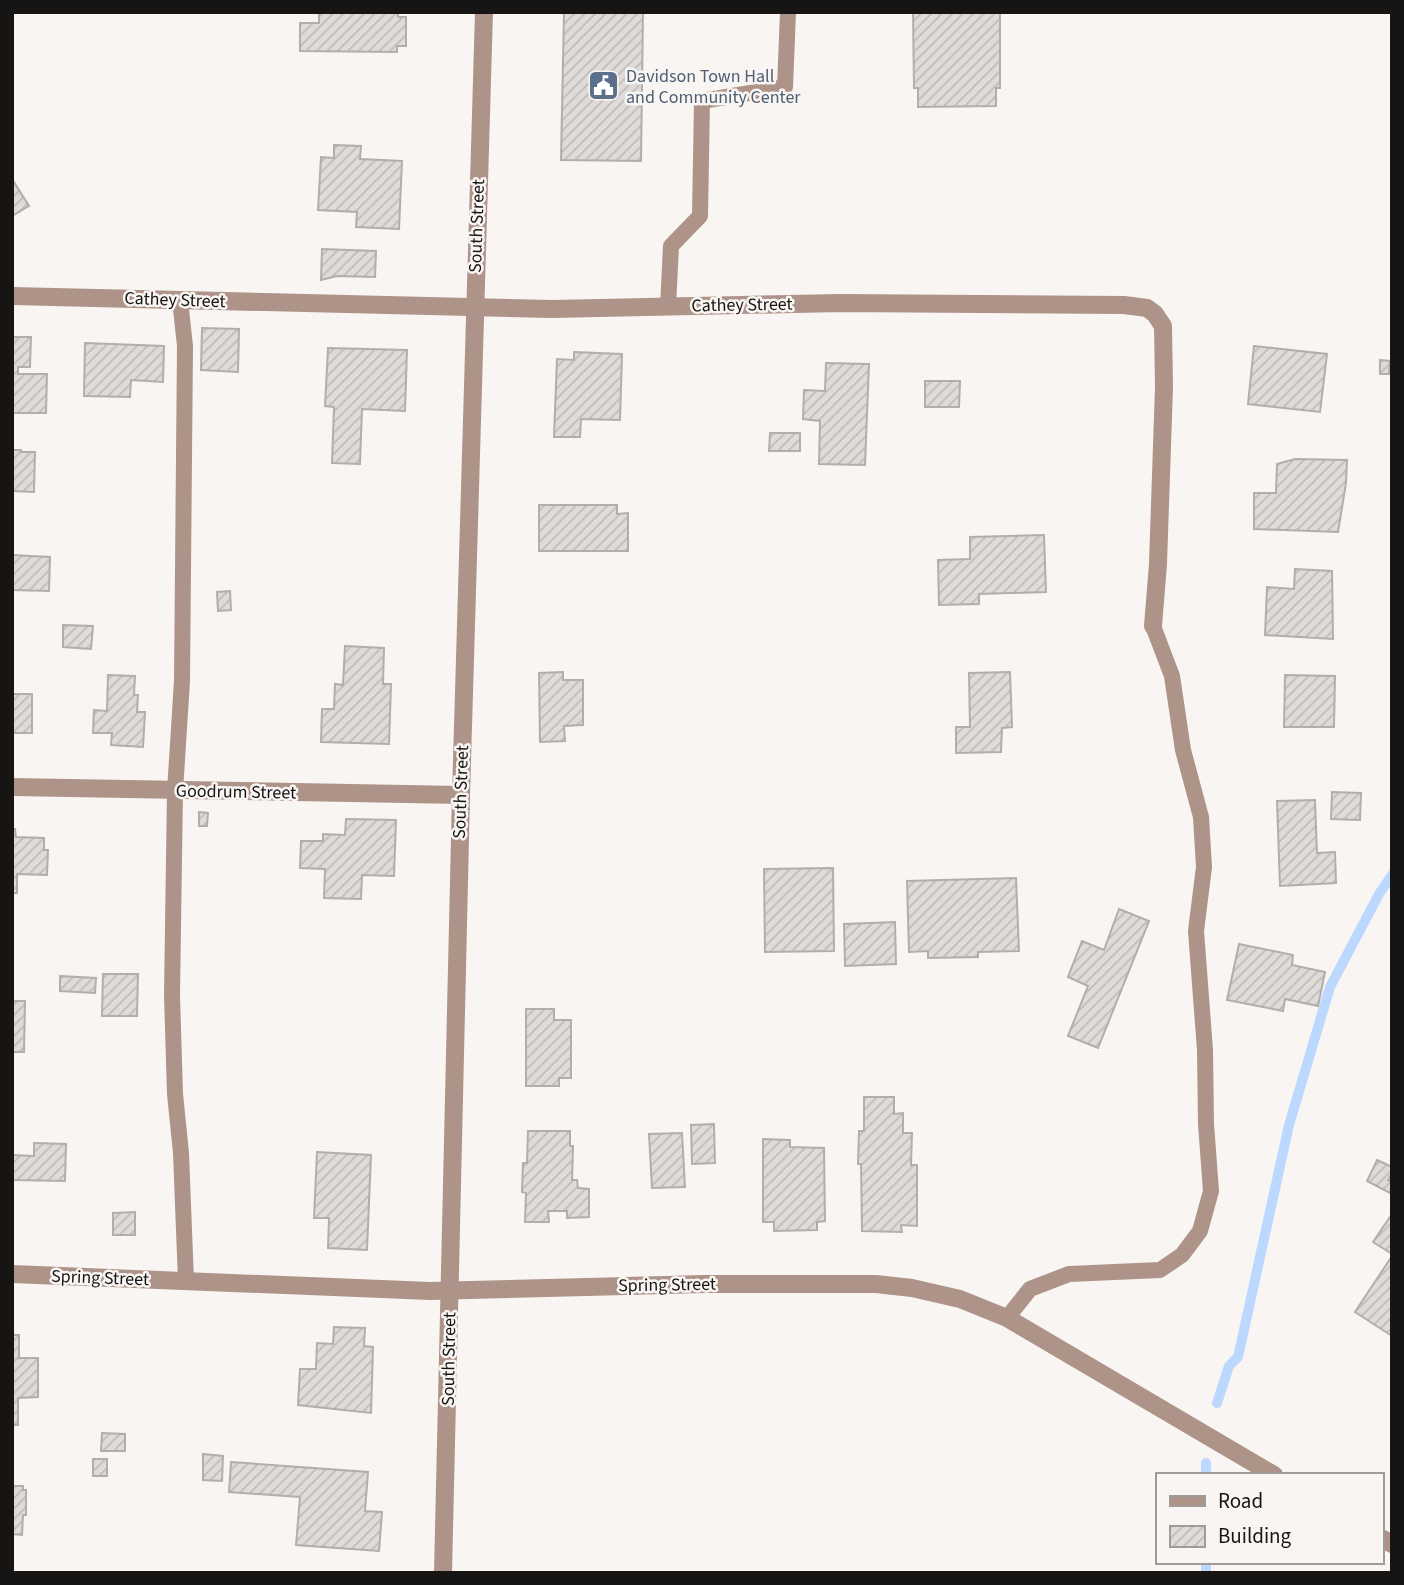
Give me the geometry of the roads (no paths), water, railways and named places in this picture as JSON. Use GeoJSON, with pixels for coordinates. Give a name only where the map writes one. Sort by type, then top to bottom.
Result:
{"type":"FeatureCollection","features":[{"type":"Feature","properties":{"kind":"street","name":"South Street"},"geometry":{"type":"LineString","coordinates":[[443,1573],[461,795],[484,12]]}},
{"type":"Feature","properties":{"kind":"street","name":"Cathey Street"},"geometry":{"type":"LineString","coordinates":[[12,296],[552,309],[840,303],[1124,305],[1147,308],[1163,326],[1164,387],[1158,564],[1153,626]]}},
{"type":"Feature","properties":{"kind":"street","name":"Goodrum Street"},"geometry":{"type":"LineString","coordinates":[[12,787],[461,795]]}},
{"type":"Feature","properties":{"kind":"street","name":"Spring Street"},"geometry":{"type":"LineString","coordinates":[[12,1274],[430,1291],[704,1284],[876,1284],[912,1288],[960,1298],[1007,1318],[1271,1473]]}},
{"type":"Feature","properties":{"kind":"lane"},"geometry":{"type":"LineString","coordinates":[[668,307],[671,246],[700,216],[702,101],[785,87],[788,12]]}},
{"type":"Feature","properties":{"kind":"lane"},"geometry":{"type":"LineString","coordinates":[[180,300],[185,346],[182,681],[176,791],[173,1034],[186,1281]]}},
{"type":"Feature","properties":{"kind":"lane"},"geometry":{"type":"LineString","coordinates":[[1007,1318],[1030,1289],[1069,1274],[1160,1270],[1182,1255],[1200,1231],[1211,1191],[1206,1124],[1205,1050],[1196,931],[1204,867],[1201,817],[1183,750],[1172,676],[1153,626]]}},
{"type":"Feature","properties":{"kind":"waterway"},"geometry":{"type":"LineString","coordinates":[[1217,1403],[1229,1366],[1238,1357],[1289,1125],[1330,987],[1379,894],[1392,875]]}},
{"type":"Feature","properties":{"kind":"waterway"},"geometry":{"type":"LineString","coordinates":[[1206,1463],[1206,1473]]}},
{"type":"Feature","properties":{"kind":"waterway"},"geometry":{"type":"LineString","coordinates":[[1206,1564],[1206,1573]]}},
{"type":"Feature","properties":{"kind":"place","name":"Davidson Town Hall and Community Center"},"geometry":{"type":"Point","coordinates":[603,86]}}]}
